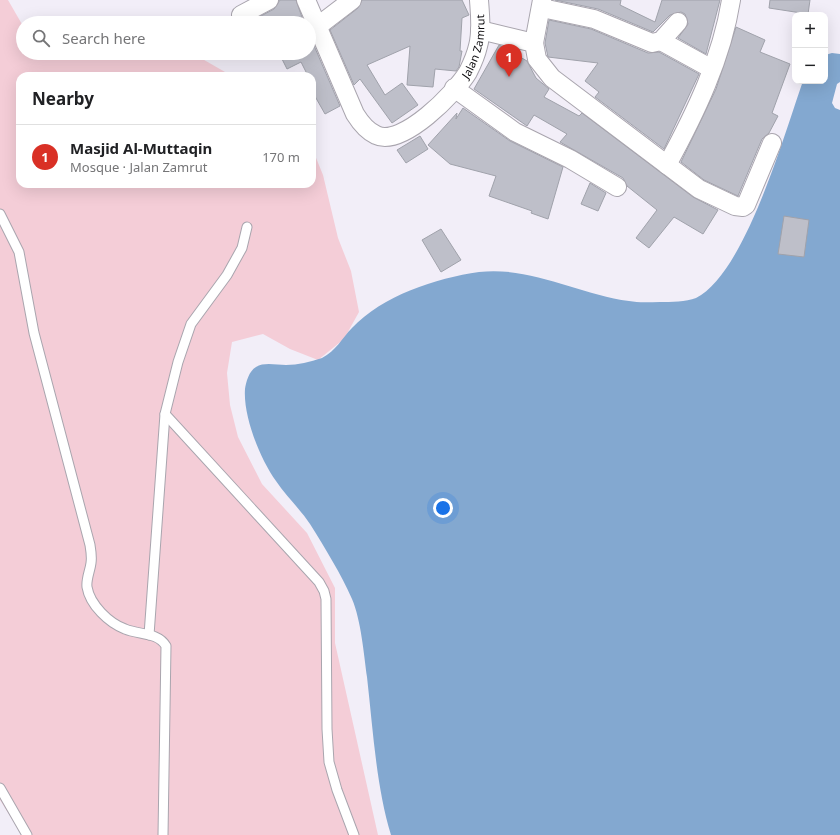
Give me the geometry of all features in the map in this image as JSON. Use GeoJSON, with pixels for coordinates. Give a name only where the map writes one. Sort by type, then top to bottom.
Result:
{"type":"FeatureCollection","features":[{"type":"Feature","properties":{"kind":"street"},"geometry":{"type":"LineString","coordinates":[[241,15],[269,0]]}},
{"type":"Feature","properties":{"kind":"street","name":"Jalan Zamrut"},"geometry":{"type":"LineString","coordinates":[[306,0],[313,16]]}},
{"type":"Feature","properties":{"kind":"street"},"geometry":{"type":"LineString","coordinates":[[318,26],[352,0]]}},
{"type":"Feature","properties":{"kind":"street","name":"Jalan Zamrut"},"geometry":{"type":"LineString","coordinates":[[316,22],[355,114],[363,126],[377,136],[387,137],[414,126],[437,106],[467,72],[479,45],[479,0]]}},
{"type":"Feature","properties":{"kind":"street"},"geometry":{"type":"LineString","coordinates":[[667,165],[687,129],[712,69],[728,19],[731,0]]}},
{"type":"Feature","properties":{"kind":"street"},"geometry":{"type":"LineString","coordinates":[[712,69],[661,42],[647,43],[594,19],[542,4],[534,43],[537,59],[552,78],[699,189],[735,206],[743,207],[748,201],[772,143]]}},
{"type":"Feature","properties":{"kind":"street"},"geometry":{"type":"LineString","coordinates":[[661,42],[678,22]]}},
{"type":"Feature","properties":{"kind":"street"},"geometry":{"type":"LineString","coordinates":[[480,30],[534,43]]}},
{"type":"Feature","properties":{"kind":"street"},"geometry":{"type":"LineString","coordinates":[[454,88],[515,132],[570,160],[616,187]]}},
{"type":"Feature","properties":{"kind":"lane"},"geometry":{"type":"LineString","coordinates":[[0,214],[19,252],[34,333],[90,545],[91,564],[87,586],[89,594],[95,606],[115,624],[125,629],[158,637],[166,646],[163,835]]}},
{"type":"Feature","properties":{"kind":"lane"},"geometry":{"type":"LineString","coordinates":[[149,635],[165,414],[178,362],[191,324],[227,275],[242,248],[247,227]]}},
{"type":"Feature","properties":{"kind":"lane"},"geometry":{"type":"LineString","coordinates":[[165,414],[293,553],[324,591],[326,599],[327,729],[329,762],[337,790],[354,835]]}},
{"type":"Feature","properties":{"kind":"lane"},"geometry":{"type":"LineString","coordinates":[[0,788],[27,835]]}},
{"type":"Feature","properties":{"kind":"shaded area"},"geometry":{"type":"Polygon","coordinates":[[[0,0],[8,0],[17,16],[16,16],[16,60],[204,60],[225,72],[16,72],[16,188],[316,188],[316,158],[323,175],[338,238],[351,271],[359,312],[344,339],[318,360],[290,349],[263,334],[232,342],[227,373],[230,405],[238,437],[262,484],[307,533],[335,588],[335,643],[378,835],[22,835],[0,800],[0,0]]]}},
{"type":"Feature","properties":{"kind":"water"},"geometry":{"type":"Polygon","coordinates":[[[828,54],[840,54],[840,82],[837,84],[832,103],[835,108],[840,110],[840,835],[391,835],[378,777],[367,677],[360,627],[355,607],[343,580],[310,524],[284,492],[264,461],[254,437],[245,400],[245,386],[250,374],[259,365],[295,364],[322,358],[335,348],[352,328],[364,317],[394,298],[428,284],[479,272],[498,271],[517,273],[592,293],[633,302],[674,302],[696,298],[714,284],[731,261],[747,232],[774,166],[802,84],[828,84],[828,54]]]}},
{"type":"Feature","properties":{"kind":"building"},"geometry":{"type":"Polygon","coordinates":[[[280,0],[296,0],[302,16],[261,16],[274,9],[280,0]]]}},
{"type":"Feature","properties":{"kind":"building"},"geometry":{"type":"Polygon","coordinates":[[[362,0],[462,0],[469,15],[462,18],[460,51],[462,51],[459,67],[456,71],[435,69],[433,87],[407,85],[410,46],[367,65],[385,95],[402,83],[418,105],[392,123],[360,79],[354,85],[330,30],[358,8],[362,0]]]}},
{"type":"Feature","properties":{"kind":"building"},"geometry":{"type":"Polygon","coordinates":[[[555,0],[621,0],[620,5],[655,22],[662,0],[720,0],[706,54],[678,38],[688,24],[685,14],[681,12],[670,15],[653,32],[598,9],[555,0]]]}},
{"type":"Feature","properties":{"kind":"building"},"geometry":{"type":"Polygon","coordinates":[[[770,0],[810,0],[808,12],[795,12],[769,8],[770,0]]]}},
{"type":"Feature","properties":{"kind":"building"},"geometry":{"type":"Polygon","coordinates":[[[549,20],[591,29],[648,53],[659,52],[699,74],[664,149],[595,97],[599,92],[585,81],[598,63],[548,57],[545,43],[549,20]]]}},
{"type":"Feature","properties":{"kind":"building"},"geometry":{"type":"Polygon","coordinates":[[[736,27],[765,40],[760,52],[790,64],[772,113],[778,116],[769,133],[762,139],[738,196],[704,180],[681,162],[716,89],[736,27]]]}},
{"type":"Feature","properties":{"kind":"building"},"geometry":{"type":"Polygon","coordinates":[[[499,45],[527,61],[536,78],[549,89],[544,97],[579,116],[582,113],[693,197],[718,210],[703,234],[674,217],[649,248],[636,238],[657,210],[627,186],[623,178],[560,142],[567,134],[534,115],[527,126],[474,89],[499,45]]]}},
{"type":"Feature","properties":{"kind":"building"},"geometry":{"type":"Polygon","coordinates":[[[316,50],[340,106],[325,114],[316,98],[316,72],[306,72],[301,62],[287,69],[282,60],[316,60],[316,50]]]}},
{"type":"Feature","properties":{"kind":"building"},"geometry":{"type":"Polygon","coordinates":[[[463,108],[510,141],[563,167],[548,219],[531,213],[532,211],[489,196],[496,176],[450,164],[428,145],[457,113],[456,119],[463,108]]]}},
{"type":"Feature","properties":{"kind":"building"},"geometry":{"type":"Polygon","coordinates":[[[420,136],[428,149],[406,163],[397,150],[420,136]]]}},
{"type":"Feature","properties":{"kind":"building"},"geometry":{"type":"Polygon","coordinates":[[[590,183],[606,193],[598,211],[581,204],[590,183]]]}},
{"type":"Feature","properties":{"kind":"building"},"geometry":{"type":"Polygon","coordinates":[[[784,216],[809,220],[804,257],[778,254],[784,216]]]}},
{"type":"Feature","properties":{"kind":"building"},"geometry":{"type":"Polygon","coordinates":[[[441,229],[461,260],[441,272],[422,240],[441,229]]]}},
{"type":"Feature","properties":{"kind":"place","name":"Masjid Al-Muttaqin"},"geometry":{"type":"Point","coordinates":[509,77]}}]}
